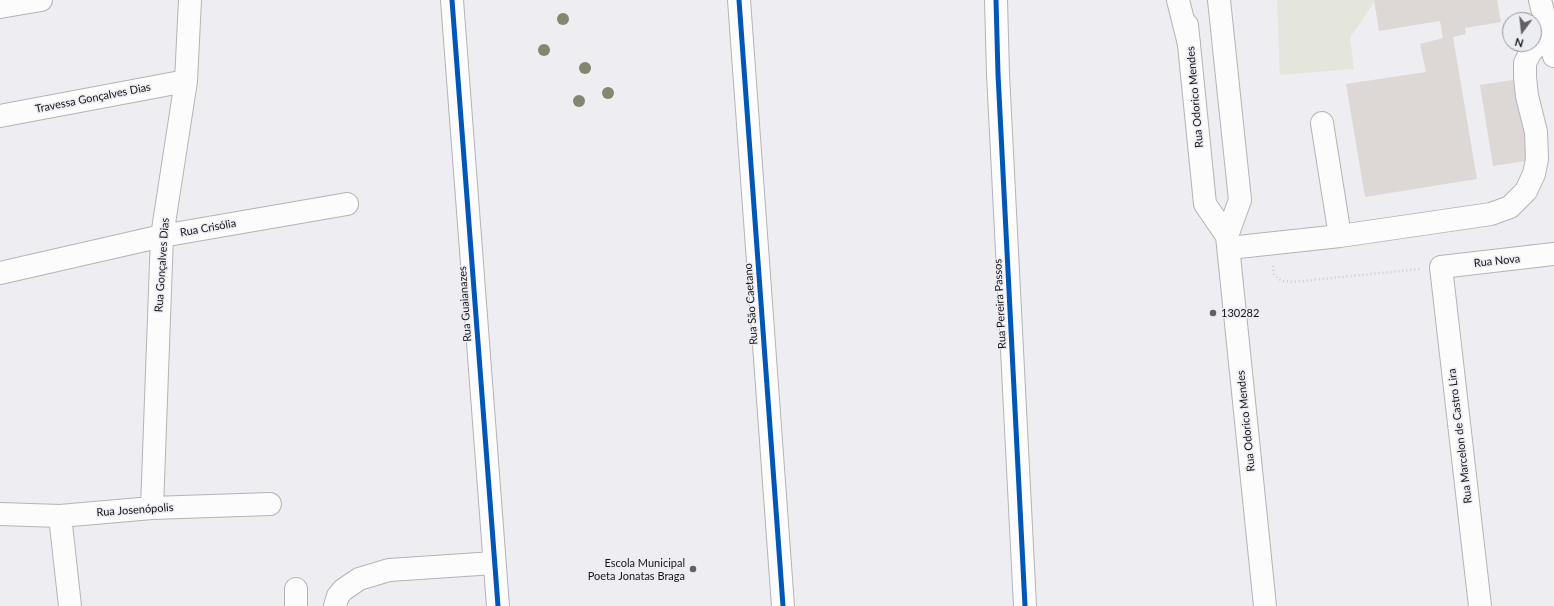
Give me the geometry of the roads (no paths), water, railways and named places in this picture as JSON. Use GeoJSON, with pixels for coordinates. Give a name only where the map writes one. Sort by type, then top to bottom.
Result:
{"type":"FeatureCollection","features":[{"type":"Feature","properties":{"kind":"main road"},"geometry":{"type":"LineString","coordinates":[[0,7],[41,0]]}},
{"type":"Feature","properties":{"kind":"main road","name":"Rua Gonçalves Dias"},"geometry":{"type":"LineString","coordinates":[[152,508],[162,236],[186,81],[190,0]]}},
{"type":"Feature","properties":{"kind":"main road","name":"Rua Guaianazes"},"geometry":{"type":"LineString","coordinates":[[452,0],[498,606]]}},
{"type":"Feature","properties":{"kind":"main road","name":"Rua São Caetano"},"geometry":{"type":"LineString","coordinates":[[739,0],[783,606]]}},
{"type":"Feature","properties":{"kind":"main road","name":"Rua Pereira Passos"},"geometry":{"type":"LineString","coordinates":[[996,0],[998,74],[1025,606]]}},
{"type":"Feature","properties":{"kind":"main road"},"geometry":{"type":"LineString","coordinates":[[1178,0],[1189,44]]}},
{"type":"Feature","properties":{"kind":"main road","name":"Rua Odorico Mendes"},"geometry":{"type":"LineString","coordinates":[[1185,0],[1205,204],[1228,242]]}},
{"type":"Feature","properties":{"kind":"main road","name":"Rua Odorico Mendes"},"geometry":{"type":"LineString","coordinates":[[1219,0],[1240,200],[1228,242],[1265,606]]}},
{"type":"Feature","properties":{"kind":"main road"},"geometry":{"type":"LineString","coordinates":[[1228,242],[1274,244],[1340,236],[1491,214],[1510,207],[1526,191],[1534,174],[1537,159],[1536,132],[1527,96],[1525,63],[1538,44],[1552,47],[1540,0]]}},
{"type":"Feature","properties":{"kind":"main road","name":"Travessa Gonçalves Dias"},"geometry":{"type":"LineString","coordinates":[[0,116],[186,81]]}},
{"type":"Feature","properties":{"kind":"main road"},"geometry":{"type":"LineString","coordinates":[[1322,123],[1340,236]]}},
{"type":"Feature","properties":{"kind":"main road","name":"Rua Crisólia"},"geometry":{"type":"LineString","coordinates":[[0,273],[162,236],[347,204]]}},
{"type":"Feature","properties":{"kind":"main road","name":"Rua Nova"},"geometry":{"type":"LineString","coordinates":[[1441,267],[1554,254]]}},
{"type":"Feature","properties":{"kind":"main road","name":"Rua Marcelon de Castro Lira"},"geometry":{"type":"LineString","coordinates":[[1441,267],[1480,606]]}},
{"type":"Feature","properties":{"kind":"main road","name":"Rua Josenópolis"},"geometry":{"type":"LineString","coordinates":[[0,514],[60,516],[152,508],[270,504]]}},
{"type":"Feature","properties":{"kind":"main road"},"geometry":{"type":"LineString","coordinates":[[60,516],[70,606]]}},
{"type":"Feature","properties":{"kind":"main road"},"geometry":{"type":"LineString","coordinates":[[335,606],[338,596],[343,590],[359,579],[389,570],[494,563]]}},
{"type":"Feature","properties":{"kind":"place","name":"130282"},"geometry":{"type":"Point","coordinates":[1213,313]}},
{"type":"Feature","properties":{"kind":"place","name":"Escola Municipal Poeta Jonatas Braga"},"geometry":{"type":"Point","coordinates":[693,569]}}]}
